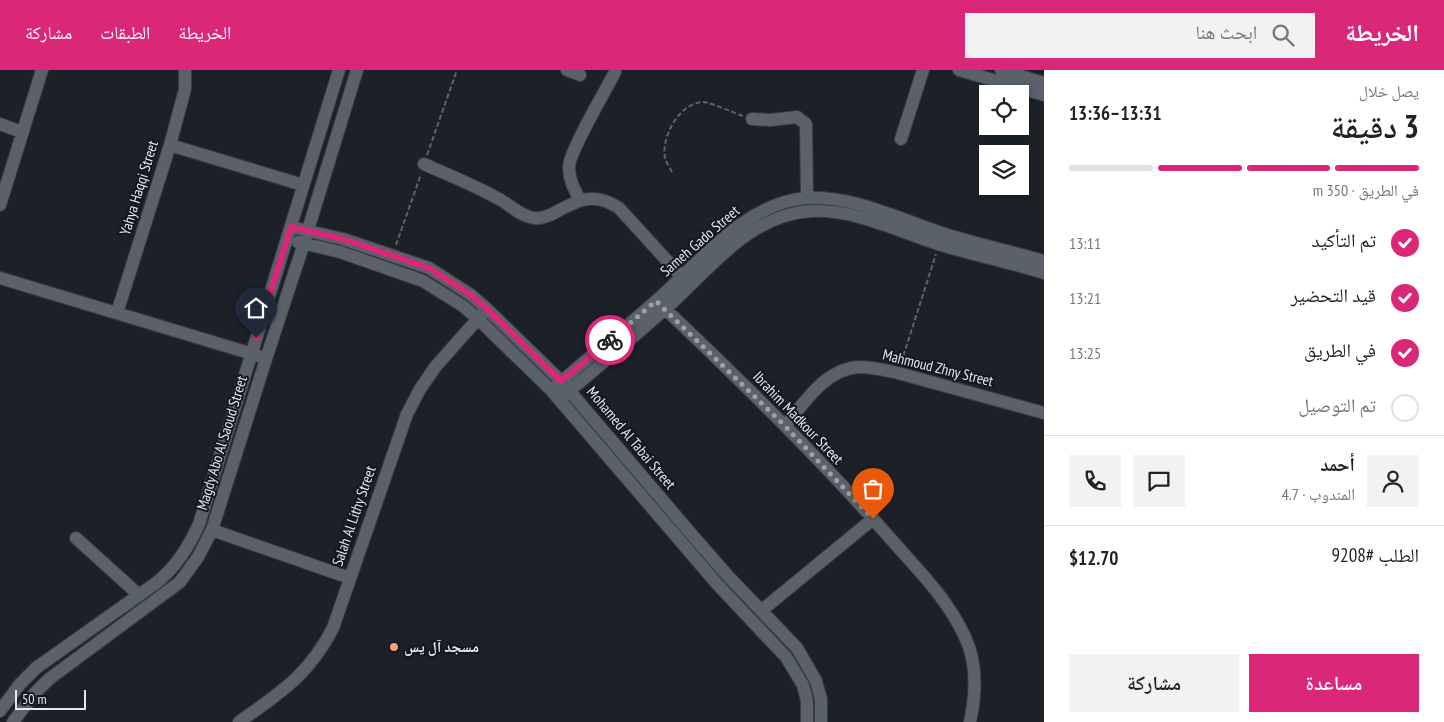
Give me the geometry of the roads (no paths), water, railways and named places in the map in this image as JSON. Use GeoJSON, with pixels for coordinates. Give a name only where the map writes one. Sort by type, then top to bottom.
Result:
{"type":"FeatureCollection","features":[{"type":"Feature","properties":{"kind":"street"},"geometry":{"type":"LineString","coordinates":[[0,205],[42,70]]}},
{"type":"Feature","properties":{"kind":"street","name":"Yahya Haqqi Street"},"geometry":{"type":"LineString","coordinates":[[118,313],[170,145],[185,89],[185,70]]}},
{"type":"Feature","properties":{"kind":"street","name":"Magdy Abo Al Saoud Street"},"geometry":{"type":"LineString","coordinates":[[0,711],[20,684],[36,668],[169,572],[187,550],[200,524],[339,70]]}},
{"type":"Feature","properties":{"kind":"street","name":"Magdy Abo Al Saoud Street"},"geometry":{"type":"LineString","coordinates":[[13,722],[34,694],[49,679],[180,582],[198,557],[212,530],[357,70]]}},
{"type":"Feature","properties":{"kind":"street"},"geometry":{"type":"LineString","coordinates":[[567,70],[580,74]]}},
{"type":"Feature","properties":{"kind":"street"},"geometry":{"type":"LineString","coordinates":[[901,139],[924,70]]}},
{"type":"Feature","properties":{"kind":"street"},"geometry":{"type":"LineString","coordinates":[[959,70],[1012,76],[1044,83]]}},
{"type":"Feature","properties":{"kind":"street"},"geometry":{"type":"LineString","coordinates":[[580,200],[570,182],[569,164],[616,72]]}},
{"type":"Feature","properties":{"kind":"street"},"geometry":{"type":"LineString","coordinates":[[1012,76],[1044,95]]}},
{"type":"Feature","properties":{"kind":"street"},"geometry":{"type":"LineString","coordinates":[[752,119],[771,120],[796,117],[806,124],[807,198]]}},
{"type":"Feature","properties":{"kind":"street"},"geometry":{"type":"LineString","coordinates":[[0,124],[22,132]]}},
{"type":"Feature","properties":{"kind":"street"},"geometry":{"type":"LineString","coordinates":[[170,145],[303,185]]}},
{"type":"Feature","properties":{"kind":"street"},"geometry":{"type":"LineString","coordinates":[[424,164],[498,198],[522,214],[535,218],[549,216],[580,200],[597,198],[609,202],[619,208],[682,277]]}},
{"type":"Feature","properties":{"kind":"street","name":"Sameh Gado Street"},"geometry":{"type":"LineString","coordinates":[[661,305],[682,277],[721,241],[762,211],[786,202],[807,198],[861,206],[943,234],[1042,263]]}},
{"type":"Feature","properties":{"kind":"street","name":"Sameh Gado Street"},"geometry":{"type":"LineString","coordinates":[[555,395],[746,234],[767,222],[790,214],[812,211],[861,218],[939,244],[1042,263]]}},
{"type":"Feature","properties":{"kind":"street","name":"Mohamed Al Tabai Street"},"geometry":{"type":"LineString","coordinates":[[291,227],[343,239],[429,268],[471,295],[487,309],[566,386],[728,576],[797,648],[816,681],[821,699],[820,722]]}},
{"type":"Feature","properties":{"kind":"street","name":"Mohamed Al Tabai Street"},"geometry":{"type":"LineString","coordinates":[[288,240],[340,252],[423,281],[463,306],[478,318],[555,395],[718,585],[786,657],[803,685],[807,701],[807,722]]}},
{"type":"Feature","properties":{"kind":"street"},"geometry":{"type":"LineString","coordinates":[[0,278],[266,359]]}},
{"type":"Feature","properties":{"kind":"street","name":"Ibrahim Madkour Street"},"geometry":{"type":"LineString","coordinates":[[661,305],[785,426],[873,519],[951,611],[966,638],[974,669],[975,700],[970,722]]}},
{"type":"Feature","properties":{"kind":"street","name":"Salah Al Lithy Street"},"geometry":{"type":"LineString","coordinates":[[239,722],[284,690],[312,663],[324,646],[333,628],[407,414],[420,389],[436,366],[487,309]]}},
{"type":"Feature","properties":{"kind":"street","name":"Mahmoud Zhny Street"},"geometry":{"type":"LineString","coordinates":[[785,426],[826,379],[841,371],[858,367],[875,368],[898,373],[1044,413]]}},
{"type":"Feature","properties":{"kind":"street"},"geometry":{"type":"LineString","coordinates":[[762,610],[873,519]]}},
{"type":"Feature","properties":{"kind":"street"},"geometry":{"type":"LineString","coordinates":[[212,530],[350,578]]}},
{"type":"Feature","properties":{"kind":"street"},"geometry":{"type":"LineString","coordinates":[[76,538],[139,595]]}},
{"type":"Feature","properties":{"kind":"street"},"geometry":{"type":"LineString","coordinates":[[718,585],[728,576]]}},
{"type":"Feature","properties":{"kind":"place","name":"مسجد آل يس"},"geometry":{"type":"Point","coordinates":[394,647]}}]}
